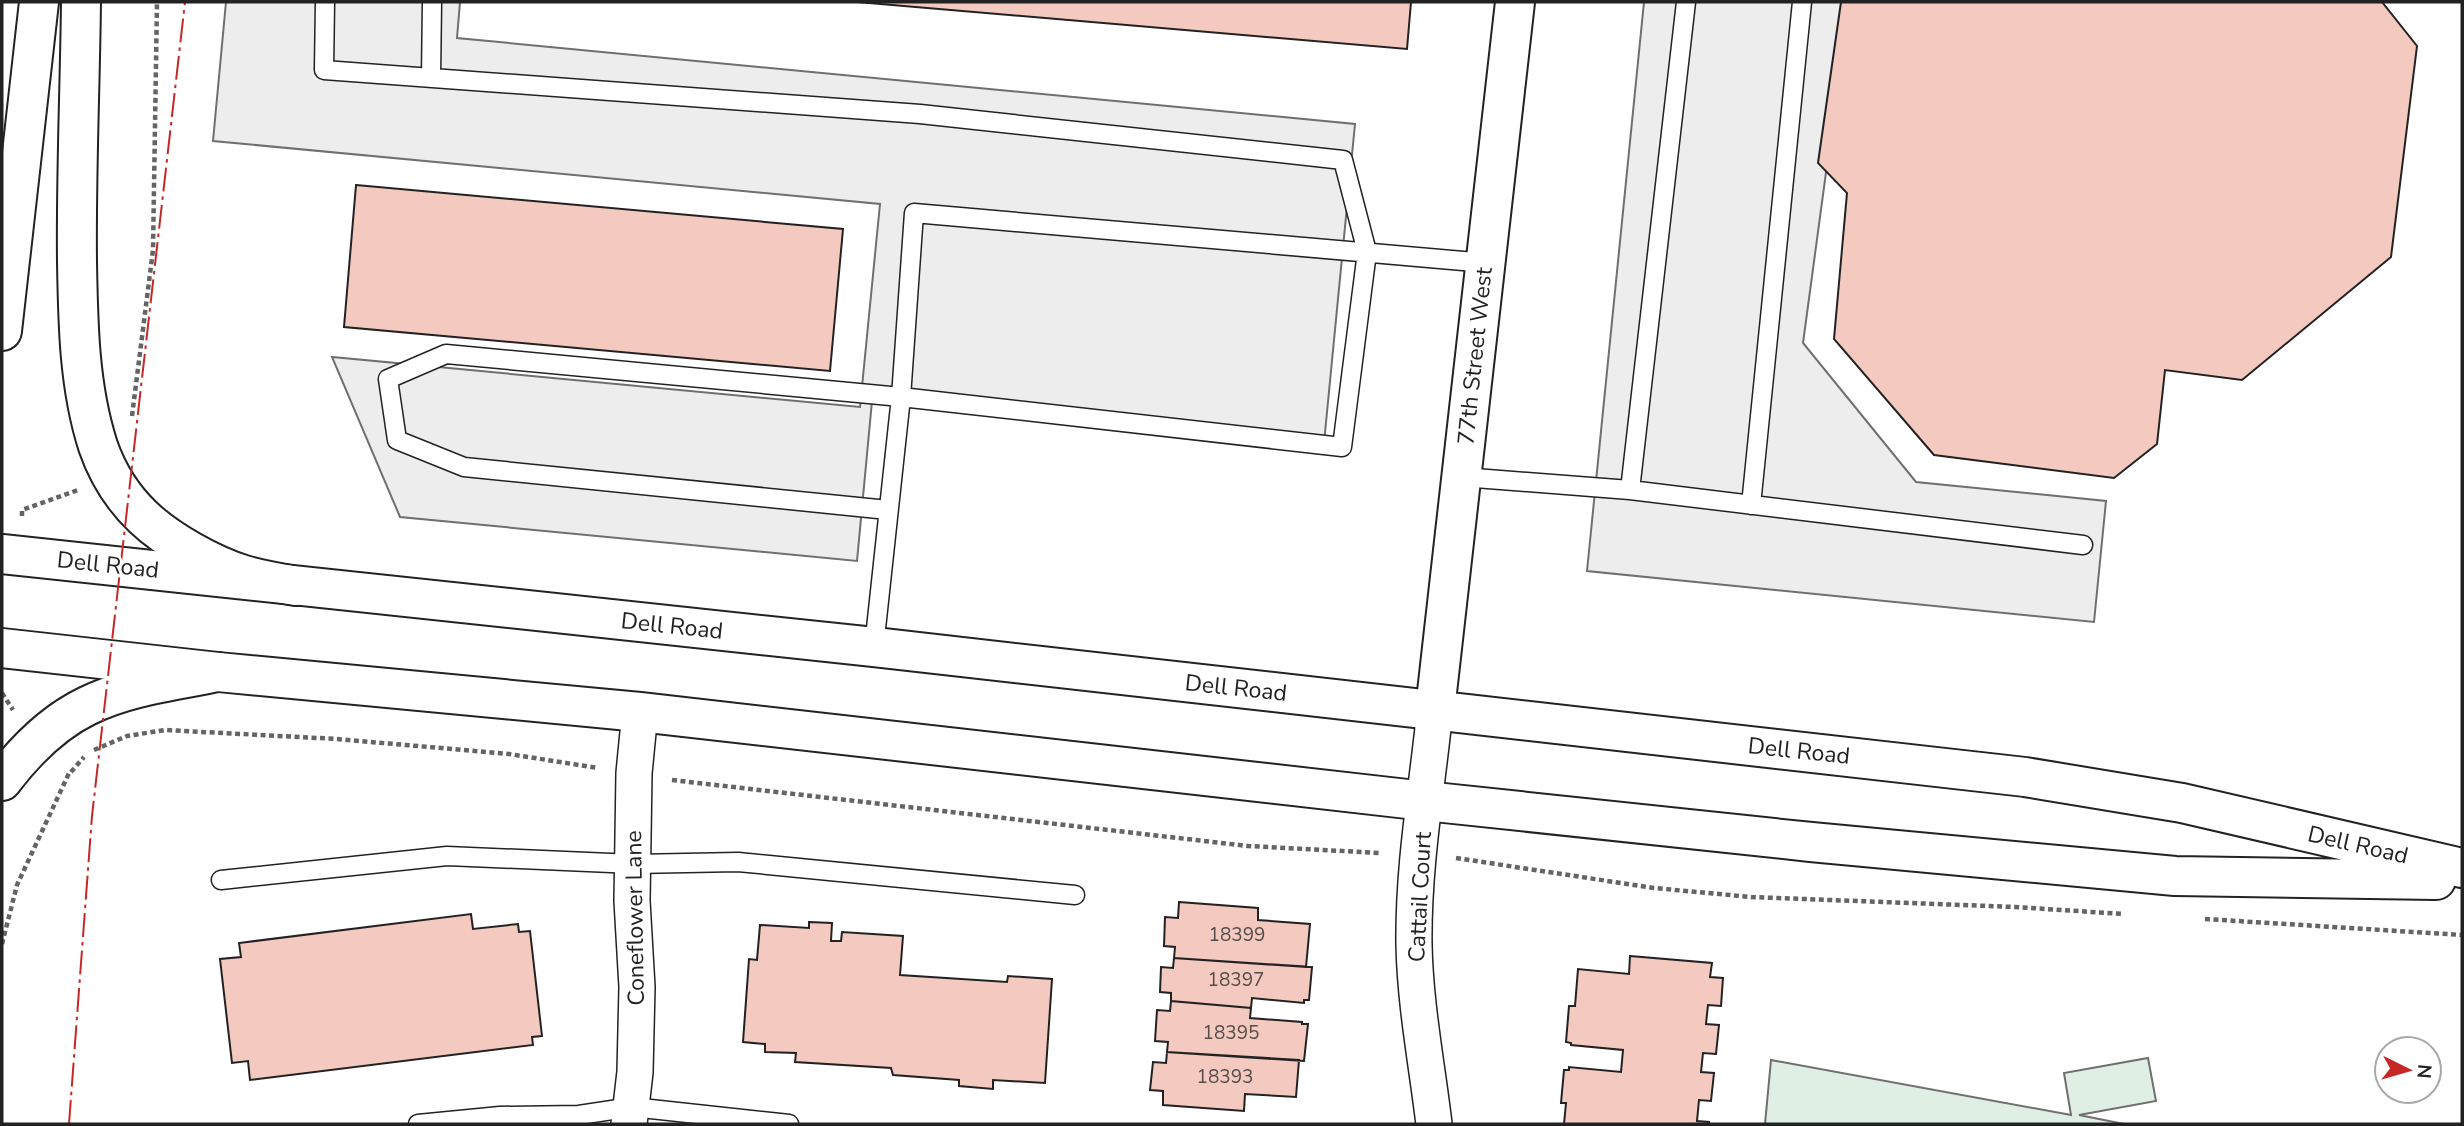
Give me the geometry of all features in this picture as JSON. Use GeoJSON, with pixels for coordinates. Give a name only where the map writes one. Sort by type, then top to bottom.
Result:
{"type":"FeatureCollection","features":[{"type":"Feature","properties":{"kind":"street"},"geometry":{"type":"LineString","coordinates":[[2,331],[39,2]]}},
{"type":"Feature","properties":{"kind":"street"},"geometry":{"type":"LineString","coordinates":[[81,2],[76,213],[79,316],[84,381],[99,448],[112,478],[122,492],[144,518],[172,540],[244,575],[296,586]]}},
{"type":"Feature","properties":{"kind":"street","name":"77th Street West"},"geometry":{"type":"LineString","coordinates":[[1435,710],[1515,2]]}},
{"type":"Feature","properties":{"kind":"street","name":"Dell Road"},"geometry":{"type":"LineString","coordinates":[[2,554],[874,648],[2025,777],[2182,803],[2462,868]]}},
{"type":"Feature","properties":{"kind":"street","name":"Dell Road"},"geometry":{"type":"LineString","coordinates":[[2,648],[218,672],[640,712],[1811,842],[2175,876],[2462,880]]}},
{"type":"Feature","properties":{"kind":"street"},"geometry":{"type":"LineString","coordinates":[[2,781],[19,758],[84,707],[109,696],[218,672]]}},
{"type":"Feature","properties":{"kind":"street","name":"Cattail Court"},"geometry":{"type":"LineString","coordinates":[[1434,1124],[1414,945],[1419,856],[1435,710]]}},
{"type":"Feature","properties":{"kind":"street","name":"Coneflower Lane"},"geometry":{"type":"LineString","coordinates":[[631,1116],[637,987],[632,901],[634,773],[640,712]]}},
{"type":"Feature","properties":{"kind":"lane"},"geometry":{"type":"LineString","coordinates":[[325,2],[324,70],[920,114],[1343,160],[1367,252],[1342,447],[901,397],[446,354],[388,379],[397,440],[464,467],[888,510]]}},
{"type":"Feature","properties":{"kind":"lane"},"geometry":{"type":"LineString","coordinates":[[431,78],[432,2]]}},
{"type":"Feature","properties":{"kind":"lane"},"geometry":{"type":"LineString","coordinates":[[1630,490],[1686,2]]}},
{"type":"Feature","properties":{"kind":"lane"},"geometry":{"type":"LineString","coordinates":[[1751,505],[1802,2]]}},
{"type":"Feature","properties":{"kind":"lane"},"geometry":{"type":"LineString","coordinates":[[874,648],[901,397],[914,213],[1486,263]]}},
{"type":"Feature","properties":{"kind":"lane"},"geometry":{"type":"LineString","coordinates":[[1462,477],[1630,490],[2082,545]]}},
{"type":"Feature","properties":{"kind":"lane"},"geometry":{"type":"LineString","coordinates":[[221,880],[447,856],[634,864],[738,862],[1075,895]]}},
{"type":"Feature","properties":{"kind":"lane"},"geometry":{"type":"LineString","coordinates":[[418,1124],[500,1116],[579,1115],[789,1124]]}},
{"type":"Feature","properties":{"kind":"path"},"geometry":{"type":"LineString","coordinates":[[2,693],[35,744],[71,772]]}},
{"type":"Feature","properties":{"kind":"path"},"geometry":{"type":"LineString","coordinates":[[2,944],[17,885],[48,815],[71,772],[87,754],[127,736],[165,730],[337,739],[509,754],[676,781],[1248,846],[1471,859],[1520,870],[1654,888],[1751,897],[2126,914]]}},
{"type":"Feature","properties":{"kind":"path"},"geometry":{"type":"LineString","coordinates":[[2195,918],[2462,935]]}},
{"type":"Feature","properties":{"kind":"green space"},"geometry":{"type":"Polygon","coordinates":[[[2148,1058],[2156,1101],[2079,1115],[2124,1124],[1765,1124],[1771,1060],[2071,1115],[2064,1073],[2148,1058]]]}},
{"type":"Feature","properties":{"kind":"shaded area"},"geometry":{"type":"Polygon","coordinates":[[[226,2],[460,2],[457,38],[1355,124],[1324,443],[872,401],[857,561],[400,517],[332,357],[860,407],[880,204],[213,141],[226,2]]]}},
{"type":"Feature","properties":{"kind":"shaded area"},"geometry":{"type":"Polygon","coordinates":[[[1644,2],[1849,2],[1803,343],[1916,482],[2106,501],[2094,622],[1587,571],[1644,2]]]}},
{"type":"Feature","properties":{"kind":"building"},"geometry":{"type":"Polygon","coordinates":[[[857,2],[1411,2],[1407,49],[857,2]]]}},
{"type":"Feature","properties":{"kind":"building"},"geometry":{"type":"Polygon","coordinates":[[[1841,2],[2382,2],[2417,46],[2391,257],[2242,380],[2165,370],[2157,444],[2114,478],[1934,455],[1834,339],[1847,193],[1818,163],[1841,2]]]}},
{"type":"Feature","properties":{"kind":"building"},"geometry":{"type":"Polygon","coordinates":[[[356,185],[843,229],[830,371],[344,327],[356,185]]]}},
{"type":"Feature","properties":{"kind":"building"},"geometry":{"type":"Polygon","coordinates":[[[1179,902],[1258,908],[1258,920],[1310,924],[1306,967],[1174,958],[1175,947],[1164,946],[1165,917],[1178,918],[1179,902]]]}},
{"type":"Feature","properties":{"kind":"building"},"geometry":{"type":"Polygon","coordinates":[[[471,914],[473,929],[518,924],[519,932],[530,931],[542,1036],[532,1037],[533,1045],[250,1080],[248,1061],[232,1063],[220,959],[241,957],[239,943],[471,914]]]}},
{"type":"Feature","properties":{"kind":"building"},"geometry":{"type":"Polygon","coordinates":[[[809,922],[832,923],[831,941],[841,941],[842,932],[903,936],[900,975],[1007,982],[1008,976],[1052,979],[1045,1083],[993,1080],[993,1089],[959,1086],[959,1080],[893,1075],[891,1068],[795,1062],[796,1053],[765,1052],[765,1044],[743,1042],[749,959],[757,960],[760,925],[809,928],[809,922]]]}},
{"type":"Feature","properties":{"kind":"building"},"geometry":{"type":"Polygon","coordinates":[[[1630,956],[1712,963],[1710,977],[1723,978],[1721,1006],[1708,1005],[1706,1024],[1719,1025],[1716,1054],[1703,1053],[1701,1072],[1714,1073],[1711,1101],[1699,1100],[1697,1121],[1709,1124],[1564,1124],[1566,1103],[1561,1103],[1564,1070],[1569,1070],[1569,1067],[1621,1072],[1623,1050],[1571,1045],[1566,1042],[1569,1006],[1575,1006],[1578,969],[1629,974],[1630,956]]]}},
{"type":"Feature","properties":{"kind":"building"},"geometry":{"type":"Polygon","coordinates":[[[1174,958],[1312,967],[1309,1000],[1304,1000],[1304,1003],[1252,998],[1251,1008],[1171,1001],[1171,993],[1160,992],[1161,967],[1173,968],[1174,958]]]}},
{"type":"Feature","properties":{"kind":"building"},"geometry":{"type":"Polygon","coordinates":[[[1171,1001],[1251,1008],[1250,1018],[1308,1024],[1304,1061],[1167,1052],[1168,1042],[1155,1041],[1157,1010],[1170,1011],[1171,1001]]]}},
{"type":"Feature","properties":{"kind":"building"},"geometry":{"type":"Polygon","coordinates":[[[1167,1052],[1299,1060],[1296,1097],[1245,1094],[1244,1111],[1163,1105],[1163,1091],[1150,1090],[1153,1062],[1166,1063],[1167,1052]]]}},
{"type":"Feature","properties":{"kind":"power"},"geometry":{"type":"LineString","coordinates":[[69,1124],[92,816],[185,2]]}}]}
